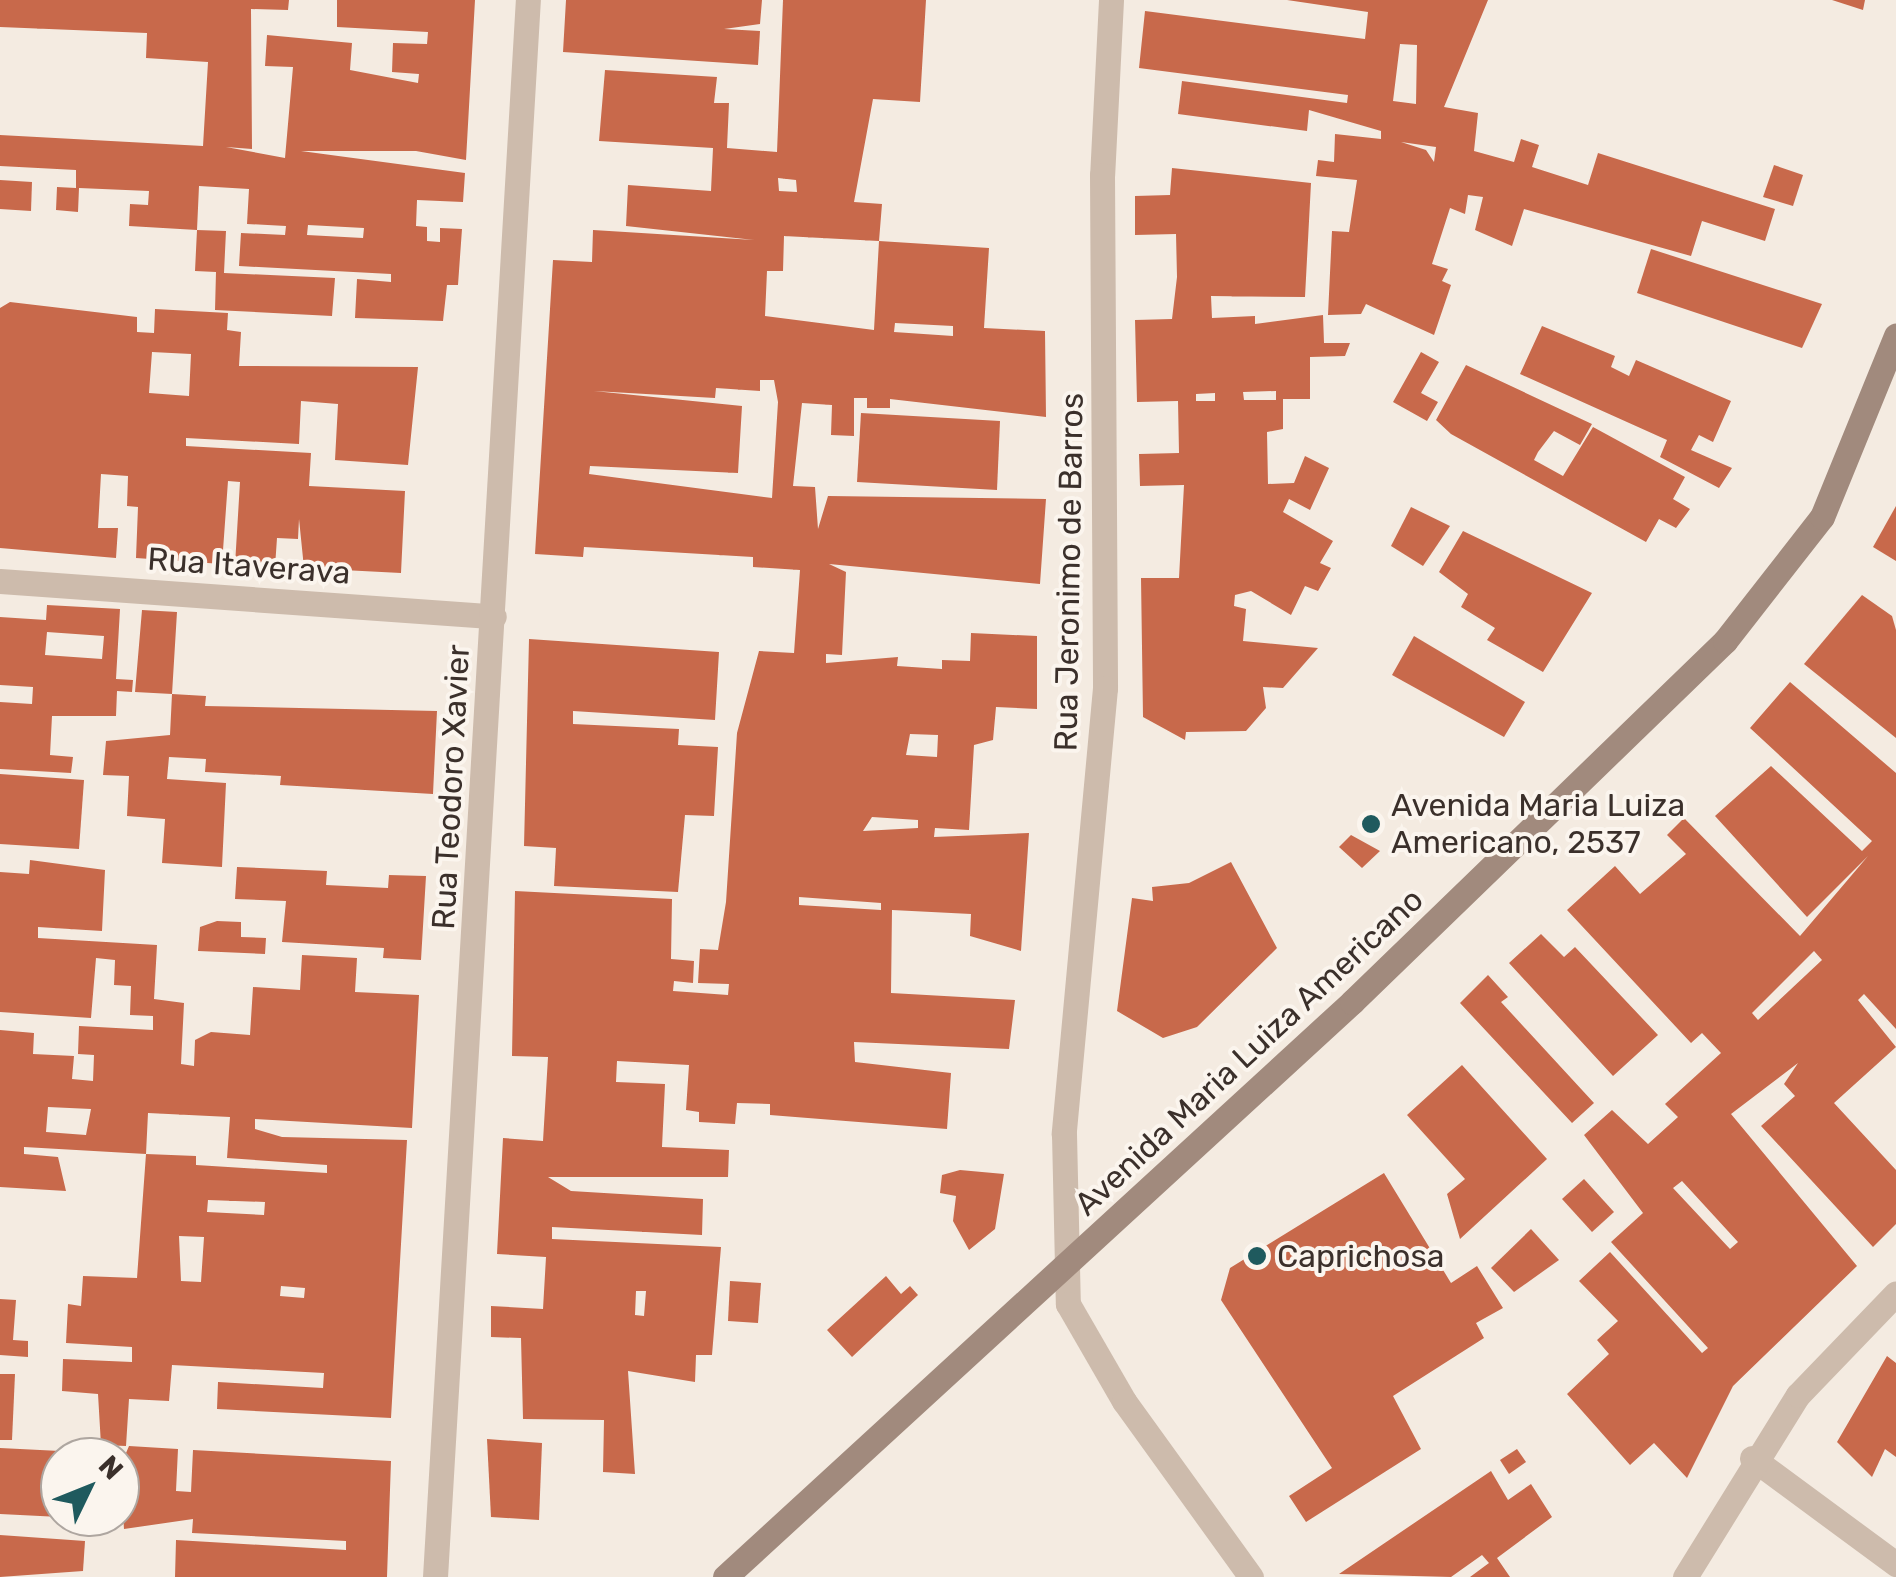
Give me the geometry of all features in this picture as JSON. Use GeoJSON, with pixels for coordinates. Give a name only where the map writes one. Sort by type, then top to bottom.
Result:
{"type":"FeatureCollection","features":[{"type":"Feature","properties":{"kind":"main road","name":"Avenida Maria Luiza Americano"},"geometry":{"type":"LineString","coordinates":[[725,1577],[1071,1263],[1725,641],[1822,517],[1896,336]]}},
{"type":"Feature","properties":{"kind":"street","name":"Rua Teodoro Xavier"},"geometry":{"type":"LineString","coordinates":[[435,1577],[528,0]]}},
{"type":"Feature","properties":{"kind":"street","name":"Rua Jeronimo de Barros"},"geometry":{"type":"LineString","coordinates":[[1110,0],[1102,175],[1105,688],[1064,1134],[1071,1263],[1068,1304],[1083,1334],[1251,1577]]}},
{"type":"Feature","properties":{"kind":"street","name":"Rua Itaverava"},"geometry":{"type":"LineString","coordinates":[[0,581],[494,616]]}},
{"type":"Feature","properties":{"kind":"street"},"geometry":{"type":"LineString","coordinates":[[1686,1577],[1752,1458],[1896,1293]]}},
{"type":"Feature","properties":{"kind":"street"},"geometry":{"type":"LineString","coordinates":[[1752,1458],[1896,1564]]}},
{"type":"Feature","properties":{"kind":"building"},"geometry":{"type":"Polygon","coordinates":[[[0,0],[289,0],[288,10],[251,9],[252,149],[226,147],[285,158],[293,67],[265,66],[267,35],[352,43],[350,70],[418,83],[419,74],[392,72],[393,43],[427,44],[428,32],[337,27],[337,0],[475,0],[466,160],[416,151],[301,151],[465,173],[463,202],[417,200],[416,226],[427,227],[427,241],[440,242],[440,228],[462,229],[458,285],[447,285],[443,321],[355,318],[357,279],[391,282],[391,274],[239,266],[241,233],[285,235],[286,226],[247,224],[249,189],[199,186],[197,230],[129,226],[130,204],[148,205],[149,191],[79,188],[78,212],[56,210],[57,187],[76,188],[76,170],[0,166],[0,135],[203,146],[208,62],[146,58],[147,33],[0,27],[0,0]],[[308,225],[307,235],[363,238],[364,228],[308,225]]]}},
{"type":"Feature","properties":{"kind":"building"},"geometry":{"type":"Polygon","coordinates":[[[566,0],[762,0],[760,24],[724,29],[760,31],[758,65],[563,52],[566,0]]]}},
{"type":"Feature","properties":{"kind":"building"},"geometry":{"type":"Polygon","coordinates":[[[783,0],[926,0],[920,102],[873,99],[854,202],[882,204],[879,241],[989,248],[984,328],[1045,331],[1046,417],[890,399],[890,408],[867,408],[867,398],[854,398],[854,436],[831,435],[832,405],[802,403],[793,486],[815,487],[818,529],[828,496],[1046,499],[1040,584],[829,564],[846,572],[842,655],[826,654],[826,663],[898,657],[897,666],[942,669],[942,660],[970,661],[971,633],[1037,636],[1037,709],[996,707],[993,740],[974,745],[969,830],[935,828],[934,837],[1029,833],[1021,951],[970,936],[971,914],[892,910],[891,993],[1015,1000],[1009,1049],[854,1042],[855,1062],[951,1073],[947,1129],[770,1115],[770,1104],[737,1103],[735,1124],[699,1122],[699,1112],[686,1110],[689,1065],[617,1061],[616,1082],[665,1084],[662,1147],[729,1150],[728,1177],[548,1177],[571,1191],[703,1199],[702,1235],[552,1227],[552,1239],[721,1247],[712,1355],[696,1355],[695,1382],[628,1371],[635,1474],[603,1472],[604,1420],[523,1419],[521,1338],[491,1337],[491,1306],[543,1309],[546,1257],[497,1254],[503,1138],[543,1141],[548,1057],[512,1056],[515,891],[672,899],[671,959],[694,961],[693,983],[674,981],[673,991],[728,995],[729,984],[698,983],[700,949],[718,950],[726,902],[737,733],[759,651],[794,653],[800,570],[753,567],[753,557],[584,547],[583,557],[535,554],[553,260],[592,262],[593,230],[754,240],[626,226],[628,185],[711,191],[713,148],[599,141],[605,70],[717,77],[714,103],[729,103],[727,148],[777,152],[783,0]],[[778,178],[779,191],[797,192],[796,180],[778,178]],[[784,236],[783,271],[767,271],[765,316],[874,330],[879,241],[784,236]],[[895,323],[894,332],[953,336],[953,326],[895,323]],[[760,380],[760,391],[716,388],[715,398],[594,391],[742,406],[738,473],[590,466],[589,474],[772,498],[778,402],[774,380],[760,380]],[[910,734],[906,755],[937,757],[938,735],[910,734]],[[872,817],[863,831],[918,828],[918,820],[872,817]],[[799,897],[799,905],[881,910],[881,903],[799,897]],[[636,1291],[635,1315],[644,1316],[646,1291],[636,1291]]]}},
{"type":"Feature","properties":{"kind":"building"},"geometry":{"type":"Polygon","coordinates":[[[1287,0],[1488,0],[1444,107],[1478,113],[1474,151],[1514,162],[1521,139],[1539,145],[1532,167],[1588,185],[1598,153],[1775,209],[1765,241],[1702,221],[1691,256],[1524,209],[1512,246],[1475,230],[1483,197],[1468,195],[1465,214],[1450,208],[1432,264],[1448,269],[1442,281],[1451,285],[1434,335],[1366,304],[1361,314],[1328,315],[1332,231],[1349,232],[1357,180],[1316,176],[1318,160],[1334,162],[1335,134],[1381,139],[1381,131],[1309,110],[1307,131],[1178,114],[1182,81],[1347,103],[1348,95],[1139,68],[1145,11],[1365,39],[1368,12],[1287,0]],[[1400,44],[1393,101],[1416,104],[1417,45],[1400,44]],[[1401,142],[1426,150],[1434,162],[1436,147],[1401,142]]]}},
{"type":"Feature","properties":{"kind":"building"},"geometry":{"type":"Polygon","coordinates":[[[1832,0],[1865,0],[1863,10],[1832,0]]]}},
{"type":"Feature","properties":{"kind":"building"},"geometry":{"type":"Polygon","coordinates":[[[1774,165],[1803,175],[1793,206],[1763,197],[1774,165]]]}},
{"type":"Feature","properties":{"kind":"building"},"geometry":{"type":"Polygon","coordinates":[[[1172,168],[1311,183],[1305,297],[1211,296],[1212,318],[1255,316],[1255,324],[1323,315],[1324,343],[1350,343],[1345,356],[1310,357],[1310,399],[1283,399],[1283,429],[1267,432],[1268,484],[1294,483],[1305,456],[1329,468],[1310,510],[1289,499],[1283,512],[1333,541],[1320,563],[1331,568],[1318,591],[1305,586],[1291,615],[1251,591],[1235,595],[1234,606],[1246,609],[1243,641],[1318,648],[1283,688],[1263,687],[1266,708],[1246,731],[1186,732],[1185,740],[1143,717],[1141,578],[1179,578],[1184,485],[1140,486],[1139,454],[1179,453],[1178,401],[1137,402],[1135,320],[1172,319],[1177,277],[1176,234],[1135,235],[1135,196],[1170,195],[1172,168]],[[1276,391],[1243,392],[1244,400],[1276,400],[1276,391]],[[1215,393],[1196,394],[1196,401],[1215,401],[1215,393]]]}},
{"type":"Feature","properties":{"kind":"building"},"geometry":{"type":"Polygon","coordinates":[[[0,180],[32,182],[31,211],[0,209],[0,180]]]}},
{"type":"Feature","properties":{"kind":"building"},"geometry":{"type":"Polygon","coordinates":[[[197,230],[226,231],[224,273],[335,278],[332,316],[215,310],[216,272],[195,271],[197,230]]]}},
{"type":"Feature","properties":{"kind":"building"},"geometry":{"type":"Polygon","coordinates":[[[1651,249],[1822,304],[1802,348],[1637,293],[1651,249]]]}},
{"type":"Feature","properties":{"kind":"building"},"geometry":{"type":"Polygon","coordinates":[[[10,302],[137,317],[137,332],[154,333],[155,309],[228,313],[227,330],[241,332],[239,366],[418,367],[408,465],[335,460],[338,404],[301,401],[299,444],[186,438],[186,446],[311,453],[309,486],[405,491],[401,573],[304,568],[299,519],[298,539],[277,538],[275,567],[235,565],[240,482],[228,481],[222,564],[136,558],[138,507],[127,506],[128,476],[101,474],[98,528],[118,528],[116,558],[0,548],[0,308],[10,302]],[[152,352],[149,393],[189,396],[191,354],[152,352]]]}},
{"type":"Feature","properties":{"kind":"building"},"geometry":{"type":"Polygon","coordinates":[[[1542,326],[1615,356],[1611,367],[1629,376],[1636,360],[1731,401],[1713,442],[1699,435],[1691,450],[1732,468],[1719,488],[1660,457],[1667,440],[1520,374],[1542,326]]]}},
{"type":"Feature","properties":{"kind":"building"},"geometry":{"type":"Polygon","coordinates":[[[1421,352],[1439,362],[1421,393],[1438,402],[1427,421],[1393,402],[1421,352]]]}},
{"type":"Feature","properties":{"kind":"building"},"geometry":{"type":"Polygon","coordinates":[[[1466,365],[1592,424],[1580,445],[1554,431],[1534,460],[1563,476],[1593,427],[1685,477],[1673,499],[1690,509],[1676,528],[1659,519],[1646,542],[1451,434],[1436,420],[1466,365]]]}},
{"type":"Feature","properties":{"kind":"building"},"geometry":{"type":"Polygon","coordinates":[[[861,413],[1000,421],[997,490],[857,482],[861,413]]]}},
{"type":"Feature","properties":{"kind":"building"},"geometry":{"type":"Polygon","coordinates":[[[1896,506],[1896,561],[1873,547],[1896,506]]]}},
{"type":"Feature","properties":{"kind":"building"},"geometry":{"type":"Polygon","coordinates":[[[1411,507],[1450,526],[1423,566],[1391,546],[1411,507]]]}},
{"type":"Feature","properties":{"kind":"building"},"geometry":{"type":"Polygon","coordinates":[[[1463,531],[1592,593],[1543,672],[1487,640],[1495,628],[1461,607],[1468,594],[1439,572],[1463,531]]]}},
{"type":"Feature","properties":{"kind":"building"},"geometry":{"type":"Polygon","coordinates":[[[1862,595],[1892,616],[1896,630],[1896,738],[1804,664],[1862,595]]]}},
{"type":"Feature","properties":{"kind":"building"},"geometry":{"type":"Polygon","coordinates":[[[47,605],[120,609],[116,679],[133,680],[132,692],[117,691],[116,716],[52,716],[50,755],[73,757],[71,773],[0,769],[0,702],[32,704],[33,687],[0,685],[0,617],[46,620],[47,605]],[[47,632],[45,655],[102,659],[104,636],[47,632]]]}},
{"type":"Feature","properties":{"kind":"building"},"geometry":{"type":"Polygon","coordinates":[[[142,610],[177,612],[172,694],[135,692],[142,610]]]}},
{"type":"Feature","properties":{"kind":"building"},"geometry":{"type":"Polygon","coordinates":[[[1414,636],[1525,702],[1504,737],[1392,675],[1414,636]]]}},
{"type":"Feature","properties":{"kind":"building"},"geometry":{"type":"Polygon","coordinates":[[[529,639],[719,652],[715,720],[573,711],[573,724],[679,729],[678,745],[718,747],[714,816],[685,815],[678,892],[554,886],[556,848],[524,846],[529,639]]]}},
{"type":"Feature","properties":{"kind":"building"},"geometry":{"type":"Polygon","coordinates":[[[1790,682],[1896,773],[1896,1029],[1864,994],[1858,1000],[1896,1047],[1834,1103],[1896,1170],[1896,1224],[1873,1247],[1761,1126],[1795,1096],[1784,1084],[1798,1063],[1731,1114],[1857,1266],[1733,1386],[1687,1478],[1654,1443],[1630,1465],[1567,1394],[1609,1354],[1597,1340],[1618,1321],[1579,1281],[1610,1252],[1702,1353],[1708,1348],[1611,1242],[1643,1213],[1584,1135],[1612,1110],[1648,1144],[1678,1117],[1665,1104],[1721,1053],[1702,1033],[1691,1043],[1567,910],[1615,866],[1640,894],[1686,854],[1667,835],[1684,818],[1800,936],[1868,856],[1807,917],[1715,816],[1771,766],[1862,851],[1872,841],[1750,728],[1790,682]],[[1814,951],[1752,1013],[1758,1020],[1822,960],[1814,951]],[[1682,1181],[1673,1188],[1730,1249],[1738,1242],[1682,1181]]]}},
{"type":"Feature","properties":{"kind":"building"},"geometry":{"type":"Polygon","coordinates":[[[172,694],[206,696],[205,706],[437,711],[433,794],[280,785],[281,776],[205,772],[206,759],[169,757],[167,779],[226,783],[222,867],[162,863],[165,819],[127,816],[129,776],[103,775],[106,741],[170,735],[172,694]]]}},
{"type":"Feature","properties":{"kind":"building"},"geometry":{"type":"Polygon","coordinates":[[[0,774],[84,780],[79,849],[0,844],[0,774]]]}},
{"type":"Feature","properties":{"kind":"building"},"geometry":{"type":"Polygon","coordinates":[[[1351,835],[1380,851],[1362,868],[1339,847],[1351,835]]]}},
{"type":"Feature","properties":{"kind":"building"},"geometry":{"type":"Polygon","coordinates":[[[30,860],[105,870],[102,931],[38,927],[38,938],[157,945],[154,999],[184,1003],[181,1064],[194,1066],[195,1040],[211,1032],[250,1035],[253,987],[300,990],[302,955],[357,958],[355,992],[419,995],[412,1128],[255,1119],[255,1129],[282,1137],[407,1140],[391,1418],[217,1409],[218,1382],[323,1388],[324,1373],[172,1365],[169,1401],[129,1399],[127,1437],[101,1437],[98,1394],[62,1391],[63,1359],[132,1362],[132,1347],[66,1343],[68,1304],[81,1306],[83,1276],[137,1278],[146,1154],[24,1147],[24,1154],[58,1157],[66,1191],[0,1187],[0,1030],[34,1033],[33,1054],[74,1056],[72,1079],[93,1081],[94,1055],[78,1054],[79,1026],[153,1030],[153,1016],[130,1015],[131,986],[114,985],[115,960],[96,958],[91,1018],[0,1012],[0,872],[29,874],[30,860]],[[48,1107],[46,1132],[86,1135],[91,1109],[48,1107]],[[148,1113],[146,1154],[196,1156],[196,1165],[327,1173],[327,1165],[227,1158],[230,1117],[148,1113]],[[208,1200],[207,1212],[264,1215],[265,1202],[208,1200]],[[179,1236],[181,1281],[201,1282],[204,1237],[179,1236]],[[281,1286],[280,1296],[304,1298],[305,1288],[281,1286]]]}},
{"type":"Feature","properties":{"kind":"building"},"geometry":{"type":"Polygon","coordinates":[[[1231,862],[1277,948],[1197,1027],[1163,1038],[1117,1011],[1132,898],[1153,901],[1152,887],[1189,883],[1231,862]]]}},
{"type":"Feature","properties":{"kind":"building"},"geometry":{"type":"Polygon","coordinates":[[[237,867],[327,871],[326,885],[388,888],[389,875],[426,876],[421,960],[383,958],[384,948],[282,942],[286,901],[235,899],[237,867]]]}},
{"type":"Feature","properties":{"kind":"building"},"geometry":{"type":"Polygon","coordinates":[[[217,921],[241,922],[241,937],[266,938],[265,954],[198,951],[200,927],[217,921]]]}},
{"type":"Feature","properties":{"kind":"building"},"geometry":{"type":"Polygon","coordinates":[[[1541,934],[1564,957],[1575,947],[1658,1035],[1613,1076],[1509,963],[1541,934]]]}},
{"type":"Feature","properties":{"kind":"building"},"geometry":{"type":"Polygon","coordinates":[[[1488,975],[1508,997],[1501,1002],[1594,1103],[1572,1123],[1460,1003],[1488,975]]]}},
{"type":"Feature","properties":{"kind":"building"},"geometry":{"type":"Polygon","coordinates":[[[1462,1065],[1547,1159],[1460,1239],[1447,1194],[1465,1179],[1407,1115],[1462,1065]]]}},
{"type":"Feature","properties":{"kind":"building"},"geometry":{"type":"Polygon","coordinates":[[[960,1170],[1004,1174],[995,1229],[969,1250],[953,1221],[956,1196],[940,1193],[942,1175],[960,1170]]]}},
{"type":"Feature","properties":{"kind":"building"},"geometry":{"type":"Polygon","coordinates":[[[1384,1173],[1451,1283],[1477,1266],[1503,1308],[1476,1323],[1484,1338],[1393,1396],[1421,1449],[1306,1522],[1289,1496],[1332,1468],[1221,1300],[1230,1268],[1384,1173]]]}},
{"type":"Feature","properties":{"kind":"building"},"geometry":{"type":"Polygon","coordinates":[[[1584,1179],[1614,1212],[1592,1232],[1562,1199],[1584,1179]]]}},
{"type":"Feature","properties":{"kind":"building"},"geometry":{"type":"Polygon","coordinates":[[[1531,1229],[1559,1260],[1514,1292],[1491,1268],[1531,1229]]]}},
{"type":"Feature","properties":{"kind":"building"},"geometry":{"type":"Polygon","coordinates":[[[886,1276],[901,1294],[910,1286],[918,1295],[852,1357],[827,1330],[886,1276]]]}},
{"type":"Feature","properties":{"kind":"building"},"geometry":{"type":"Polygon","coordinates":[[[730,1281],[761,1283],[758,1323],[728,1321],[730,1281]]]}},
{"type":"Feature","properties":{"kind":"building"},"geometry":{"type":"Polygon","coordinates":[[[0,1299],[16,1300],[13,1340],[28,1341],[28,1357],[0,1355],[0,1299]]]}},
{"type":"Feature","properties":{"kind":"building"},"geometry":{"type":"Polygon","coordinates":[[[1887,1356],[1896,1363],[1896,1457],[1885,1449],[1872,1477],[1837,1442],[1887,1356]]]}},
{"type":"Feature","properties":{"kind":"building"},"geometry":{"type":"Polygon","coordinates":[[[0,1374],[15,1374],[12,1440],[0,1440],[0,1374]]]}},
{"type":"Feature","properties":{"kind":"building"},"geometry":{"type":"Polygon","coordinates":[[[487,1439],[542,1443],[539,1520],[491,1517],[487,1439]]]}},
{"type":"Feature","properties":{"kind":"building"},"geometry":{"type":"Polygon","coordinates":[[[140,1447],[178,1449],[176,1491],[191,1492],[193,1450],[391,1461],[387,1577],[175,1577],[176,1540],[346,1550],[346,1541],[192,1533],[193,1519],[140,1527],[140,1447]]]}},
{"type":"Feature","properties":{"kind":"building"},"geometry":{"type":"Polygon","coordinates":[[[0,1448],[40,1450],[40,1516],[0,1514],[0,1448]]]}},
{"type":"Feature","properties":{"kind":"building"},"geometry":{"type":"Polygon","coordinates":[[[1517,1449],[1526,1462],[1509,1474],[1500,1460],[1517,1449]]]}},
{"type":"Feature","properties":{"kind":"building"},"geometry":{"type":"Polygon","coordinates":[[[1491,1471],[1508,1500],[1531,1484],[1552,1517],[1497,1558],[1510,1577],[1470,1577],[1489,1563],[1482,1555],[1451,1577],[1339,1574],[1491,1471]]]}},
{"type":"Feature","properties":{"kind":"building"},"geometry":{"type":"Polygon","coordinates":[[[0,1535],[85,1541],[83,1571],[0,1577],[0,1535]]]}},
{"type":"Feature","properties":{"kind":"place","name":"Avenida Maria Luiza Americano, 2537"},"geometry":{"type":"Point","coordinates":[1371,824]}},
{"type":"Feature","properties":{"kind":"place","name":"Caprichosa"},"geometry":{"type":"Point","coordinates":[1257,1256]}}]}
